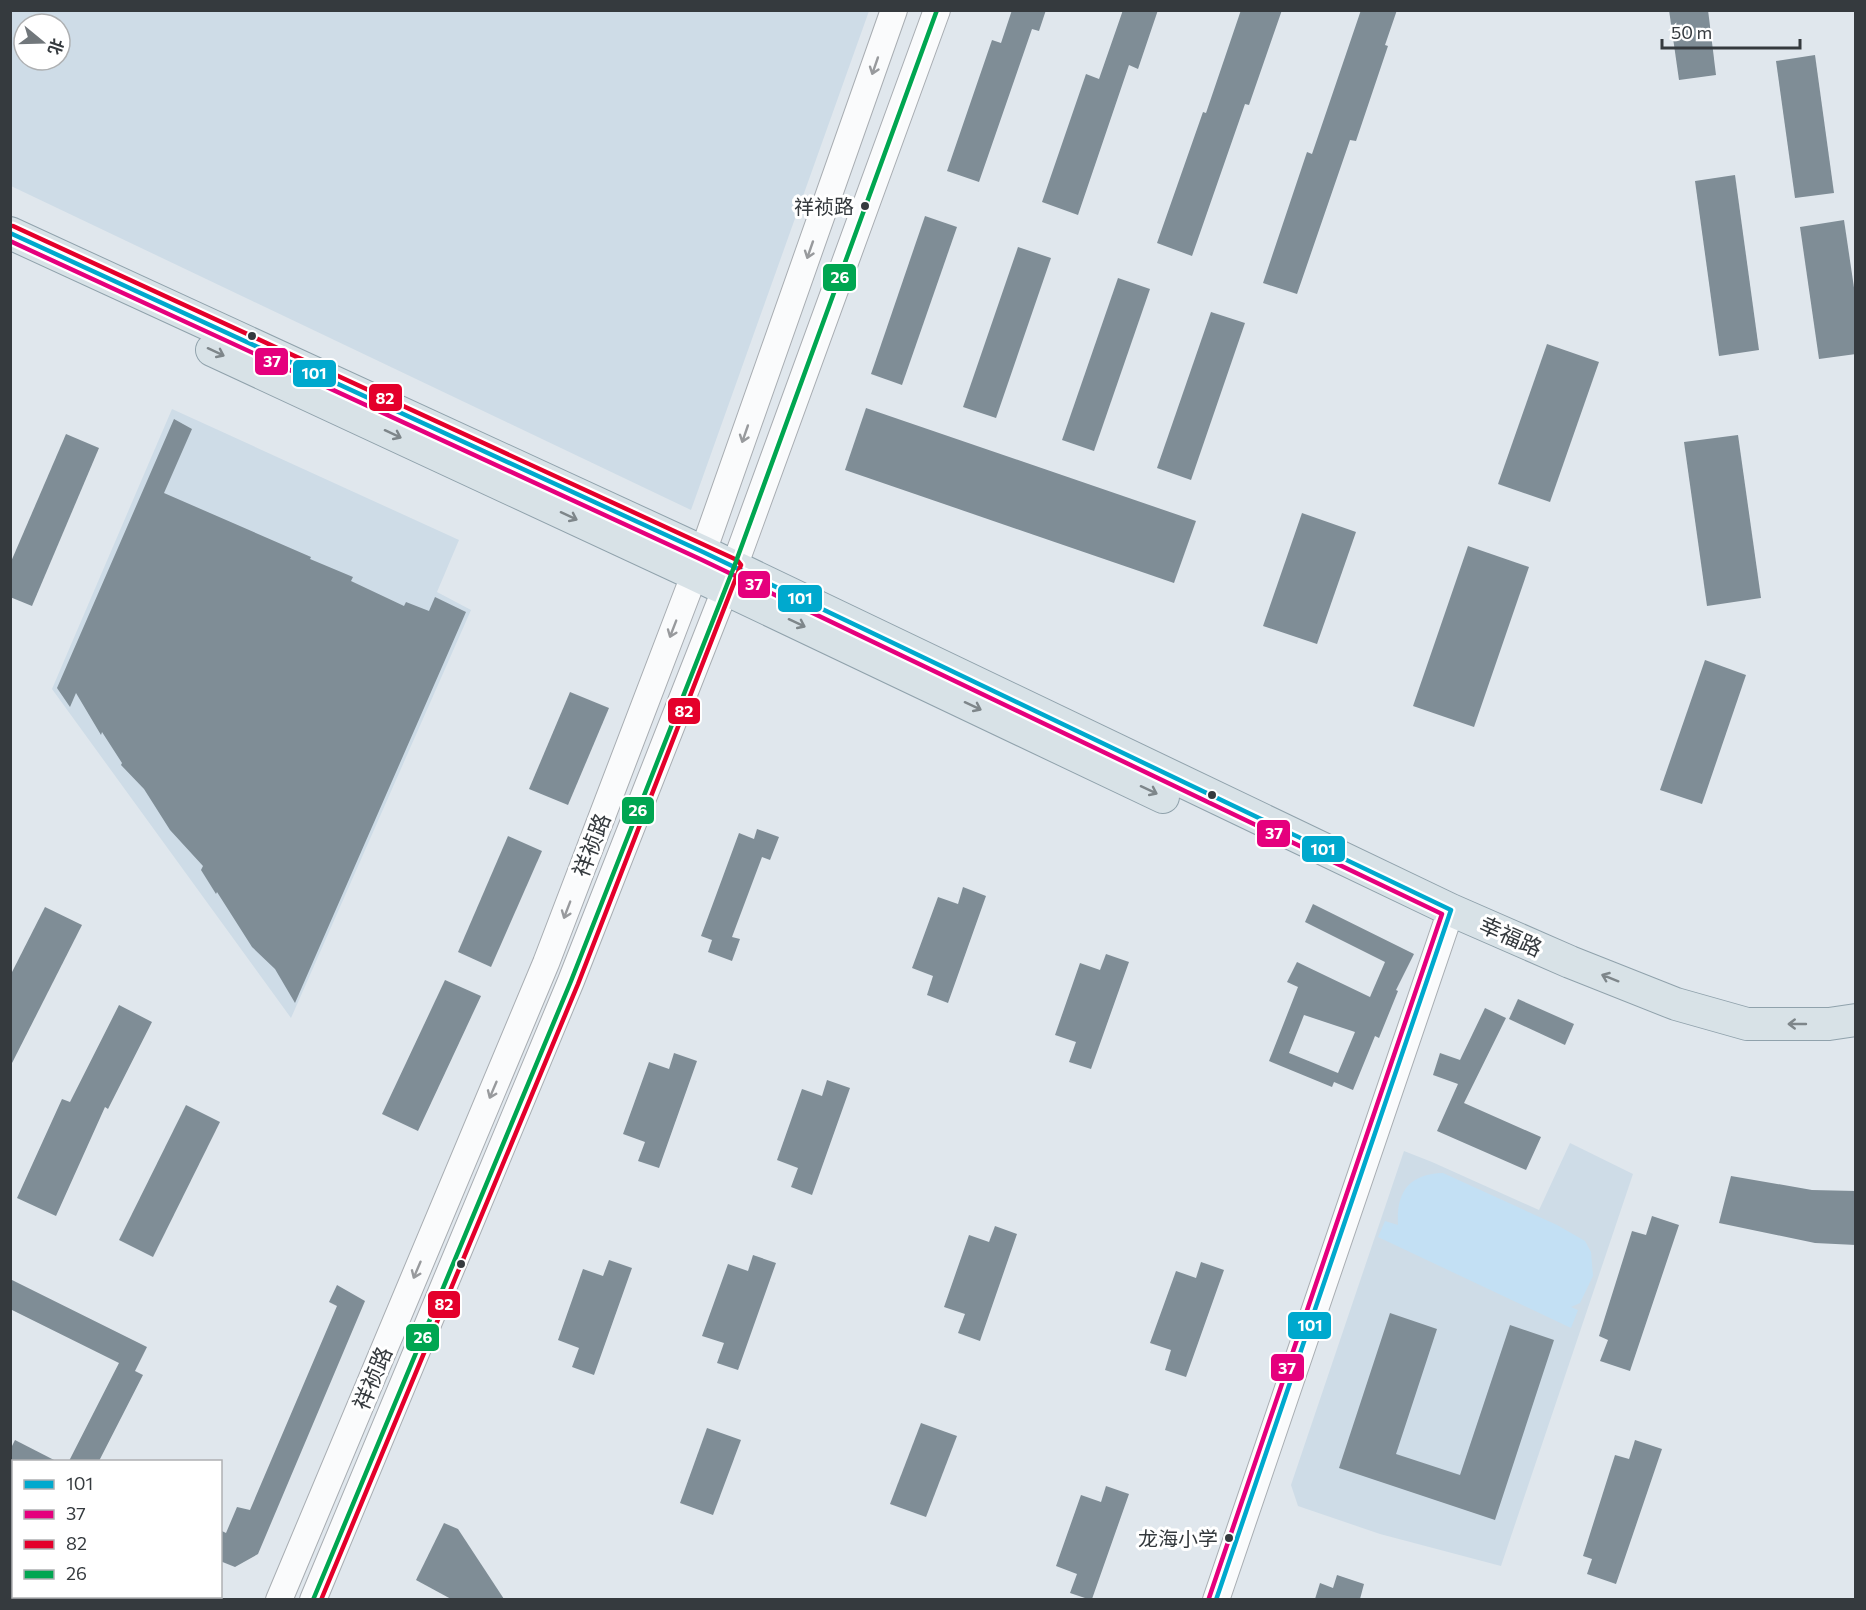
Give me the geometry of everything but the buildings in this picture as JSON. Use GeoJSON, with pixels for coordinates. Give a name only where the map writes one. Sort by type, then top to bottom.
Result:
{"type":"FeatureCollection","features":[{"type":"Feature","properties":{"kind":"main road","name":"幸福路"},"geometry":{"type":"LineString","coordinates":[[10,233],[1671,1026],[1743,1046],[1830,1044],[1856,1041]]}},
{"type":"Feature","properties":{"kind":"main road","name":"幸福路"},"geometry":{"type":"LineString","coordinates":[[10,256],[699,563]]}},
{"type":"Feature","properties":{"kind":"main road","name":"幸福路"},"geometry":{"type":"LineString","coordinates":[[1448,920],[1570,962],[1676,1004],[1746,1024],[1829,1024],[1856,1020]]}},
{"type":"Feature","properties":{"kind":"street","name":"祥祯路"},"geometry":{"type":"LineString","coordinates":[[279,1599],[546,963],[699,563],[894,10]]}},
{"type":"Feature","properties":{"kind":"street","name":"祥祯路"},"geometry":{"type":"LineString","coordinates":[[314,1599],[571,981],[729,578],[937,10]]}},
{"type":"Feature","properties":{"kind":"street"},"geometry":{"type":"LineString","coordinates":[[1216,1599],[1448,920]]}},
{"type":"Feature","properties":{"kind":"shaded area"},"geometry":{"type":"Polygon","coordinates":[[[10,11],[869,11],[691,510],[11,186],[10,11]]]}},
{"type":"Feature","properties":{"kind":"shaded area"},"geometry":{"type":"Polygon","coordinates":[[[172,409],[459,540],[437,592],[471,610],[291,1018],[52,689],[172,409]]]}},
{"type":"Feature","properties":{"kind":"shaded area"},"geometry":{"type":"Polygon","coordinates":[[[1570,1143],[1633,1174],[1501,1566],[1380,1534],[1298,1506],[1291,1485],[1404,1151],[1539,1210],[1570,1143]]]}},
{"type":"Feature","properties":{"kind":"shaded area"},"geometry":{"type":"Polygon","coordinates":[[[1443,1173],[1557,1225],[1585,1241],[1591,1252],[1593,1276],[1580,1303],[1571,1307],[1578,1310],[1571,1328],[1378,1237],[1385,1221],[1398,1225],[1399,1203],[1402,1194],[1413,1181],[1431,1174],[1443,1173]]]}},
{"type":"Feature","properties":{"kind":"transit line","name":"26"},"geometry":{"type":"LineString","coordinates":[[313,1600],[571,981],[734,567],[937,10]]}},
{"type":"Feature","properties":{"kind":"transit line","name":"82"},"geometry":{"type":"LineString","coordinates":[[13,226],[737,560],[741,565],[578,984],[321,1600]]}},
{"type":"Feature","properties":{"kind":"transit line","name":"101"},"geometry":{"type":"LineString","coordinates":[[10,233],[703,552],[1451,910],[1216,1600]]}},
{"type":"Feature","properties":{"kind":"transit line","name":"37"},"geometry":{"type":"LineString","coordinates":[[10,241],[700,559],[1442,914],[1209,1598]]}},
{"type":"Feature","properties":{"kind":"place","name":"祥祯路"},"geometry":{"type":"Point","coordinates":[865,206]}},
{"type":"Feature","properties":{"kind":"place","name":"龙海小学"},"geometry":{"type":"Point","coordinates":[1229,1538]}}]}
